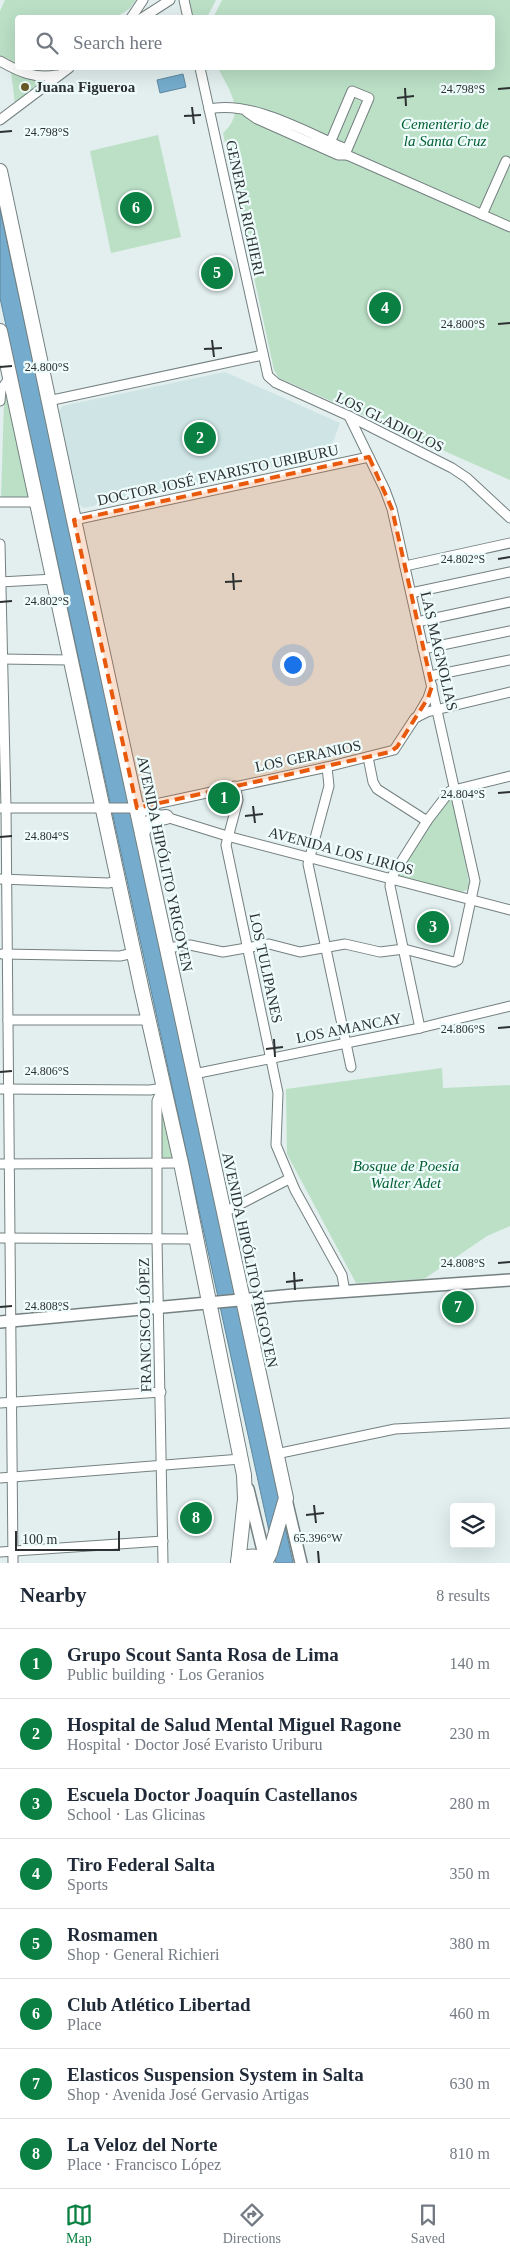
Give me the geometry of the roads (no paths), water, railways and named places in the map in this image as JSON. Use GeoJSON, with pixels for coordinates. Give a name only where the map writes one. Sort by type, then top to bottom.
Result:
{"type":"FeatureCollection","features":[{"type":"Feature","properties":{"kind":"highway","name":"AVENIDA HIPÓLITO YRIGOYEN"},"geometry":{"type":"LineString","coordinates":[[0,171],[223,1213],[286,1498]]}},
{"type":"Feature","properties":{"kind":"highway"},"geometry":{"type":"LineString","coordinates":[[0,331],[148,1020],[181,1163],[244,1475],[245,1499],[238,1562]]}},
{"type":"Feature","properties":{"kind":"highway"},"geometry":{"type":"LineString","coordinates":[[142,833],[149,824],[158,818],[166,817]]}},
{"type":"Feature","properties":{"kind":"highway"},"geometry":{"type":"LineString","coordinates":[[238,1562],[245,1557],[253,1556],[266,1560],[286,1498]]}},
{"type":"Feature","properties":{"kind":"main road"},"geometry":{"type":"LineString","coordinates":[[5,1322],[242,1300],[510,1280]]}},
{"type":"Feature","properties":{"kind":"main road"},"geometry":{"type":"LineString","coordinates":[[244,1475],[266,1560]]}},
{"type":"Feature","properties":{"kind":"main road","name":"AVENIDA HIPÓLITO YRIGOYEN"},"geometry":{"type":"LineString","coordinates":[[286,1498],[301,1563]]}},
{"type":"Feature","properties":{"kind":"street"},"geometry":{"type":"LineString","coordinates":[[133,15],[143,0]]}},
{"type":"Feature","properties":{"kind":"street"},"geometry":{"type":"LineString","coordinates":[[147,15],[170,0]]}},
{"type":"Feature","properties":{"kind":"street"},"geometry":{"type":"LineString","coordinates":[[184,0],[187,15]]}},
{"type":"Feature","properties":{"kind":"street"},"geometry":{"type":"LineString","coordinates":[[0,61],[15,68]]}},
{"type":"Feature","properties":{"kind":"street"},"geometry":{"type":"LineString","coordinates":[[19,70],[29,75],[45,77],[60,74]]}},
{"type":"Feature","properties":{"kind":"street"},"geometry":{"type":"LineString","coordinates":[[0,120],[66,70]]}},
{"type":"Feature","properties":{"kind":"street","name":"GENERAL RICHIERI"},"geometry":{"type":"LineString","coordinates":[[200,70],[263,355]]}},
{"type":"Feature","properties":{"kind":"street"},"geometry":{"type":"LineString","coordinates":[[330,143],[352,91],[369,98],[347,153]]}},
{"type":"Feature","properties":{"kind":"street"},"geometry":{"type":"LineString","coordinates":[[209,109],[232,108],[247,112],[260,112],[510,227]]}},
{"type":"Feature","properties":{"kind":"street"},"geometry":{"type":"LineString","coordinates":[[247,112],[257,119],[338,155],[347,153]]}},
{"type":"Feature","properties":{"kind":"street"},"geometry":{"type":"LineString","coordinates":[[482,214],[506,161]]}},
{"type":"Feature","properties":{"kind":"street"},"geometry":{"type":"LineString","coordinates":[[48,401],[263,355]]}},
{"type":"Feature","properties":{"kind":"street","name":"LOS GLADIOLOS"},"geometry":{"type":"LineString","coordinates":[[263,355],[268,376],[272,380],[452,468],[467,478],[510,518]]}},
{"type":"Feature","properties":{"kind":"street"},"geometry":{"type":"LineString","coordinates":[[0,401],[0,390],[10,377]]}},
{"type":"Feature","properties":{"kind":"street","name":"LAS MAGNOLIAS"},"geometry":{"type":"LineString","coordinates":[[349,416],[388,497],[438,708],[475,881],[456,962],[404,949]]}},
{"type":"Feature","properties":{"kind":"street","name":"DOCTOR JOSÉ EVARISTO URIBURU"},"geometry":{"type":"LineString","coordinates":[[74,520],[369,457]]}},
{"type":"Feature","properties":{"kind":"street"},"geometry":{"type":"LineString","coordinates":[[0,502],[37,502]]}},
{"type":"Feature","properties":{"kind":"street"},"geometry":{"type":"LineString","coordinates":[[405,566],[510,543]]}},
{"type":"Feature","properties":{"kind":"street"},"geometry":{"type":"LineString","coordinates":[[0,544],[3,954],[8,1020],[4,1089],[5,1322],[11,1403],[13,1563]]}},
{"type":"Feature","properties":{"kind":"street"},"geometry":{"type":"LineString","coordinates":[[411,593],[510,572]]}},
{"type":"Feature","properties":{"kind":"street"},"geometry":{"type":"LineString","coordinates":[[1,582],[54,579]]}},
{"type":"Feature","properties":{"kind":"street"},"geometry":{"type":"LineString","coordinates":[[418,622],[510,602]]}},
{"type":"Feature","properties":{"kind":"street"},"geometry":{"type":"LineString","coordinates":[[423,649],[510,631]]}},
{"type":"Feature","properties":{"kind":"street"},"geometry":{"type":"LineString","coordinates":[[2,659],[71,660]]}},
{"type":"Feature","properties":{"kind":"street"},"geometry":{"type":"LineString","coordinates":[[430,676],[510,660]]}},
{"type":"Feature","properties":{"kind":"street","name":"LOS GERANIOS"},"geometry":{"type":"LineString","coordinates":[[137,808],[327,767],[394,750],[428,698],[432,686]]}},
{"type":"Feature","properties":{"kind":"street"},"geometry":{"type":"LineString","coordinates":[[416,718],[438,708],[510,692]]}},
{"type":"Feature","properties":{"kind":"street"},"geometry":{"type":"LineString","coordinates":[[368,757],[374,785],[428,821]]}},
{"type":"Feature","properties":{"kind":"street"},"geometry":{"type":"LineString","coordinates":[[327,767],[329,786],[308,864],[351,1067]]}},
{"type":"Feature","properties":{"kind":"street"},"geometry":{"type":"LineString","coordinates":[[420,1028],[390,886],[391,878],[447,794],[455,788],[510,776]]}},
{"type":"Feature","properties":{"kind":"street","name":"LOS TULIPANES"},"geometry":{"type":"LineString","coordinates":[[235,786],[238,800],[226,845],[278,1093],[276,1145],[290,1179],[342,1275],[345,1292]]}},
{"type":"Feature","properties":{"kind":"street"},"geometry":{"type":"LineString","coordinates":[[3,808],[137,808]]}},
{"type":"Feature","properties":{"kind":"street","name":"AVENIDA LOS LIRIOS"},"geometry":{"type":"LineString","coordinates":[[137,808],[228,836],[510,910]]}},
{"type":"Feature","properties":{"kind":"street"},"geometry":{"type":"LineString","coordinates":[[3,879],[108,883],[119,881]]}},
{"type":"Feature","properties":{"kind":"street"},"geometry":{"type":"LineString","coordinates":[[166,948],[190,945],[223,952],[269,944],[300,952],[345,944],[380,952],[404,949]]}},
{"type":"Feature","properties":{"kind":"street"},"geometry":{"type":"LineString","coordinates":[[3,954],[120,956],[134,953]]}},
{"type":"Feature","properties":{"kind":"street","name":"LOS AMANCAY"},"geometry":{"type":"LineString","coordinates":[[194,1074],[420,1028],[510,1006]]}},
{"type":"Feature","properties":{"kind":"street"},"geometry":{"type":"LineString","coordinates":[[8,1020],[148,1020]]}},
{"type":"Feature","properties":{"kind":"street"},"geometry":{"type":"LineString","coordinates":[[4,1089],[150,1090],[163,1088]]}},
{"type":"Feature","properties":{"kind":"street","name":"FRANCISCO LÓPEZ"},"geometry":{"type":"LineString","coordinates":[[163,1088],[157,1101],[157,1240],[163,1563]]}},
{"type":"Feature","properties":{"kind":"street"},"geometry":{"type":"LineString","coordinates":[[4,1164],[158,1165],[181,1163]]}},
{"type":"Feature","properties":{"kind":"street"},"geometry":{"type":"LineString","coordinates":[[223,1213],[290,1179]]}},
{"type":"Feature","properties":{"kind":"street"},"geometry":{"type":"LineString","coordinates":[[4,1238],[196,1239]]}},
{"type":"Feature","properties":{"kind":"street"},"geometry":{"type":"LineString","coordinates":[[0,1404],[161,1392]]}},
{"type":"Feature","properties":{"kind":"street"},"geometry":{"type":"LineString","coordinates":[[276,1454],[395,1429],[510,1423]]}},
{"type":"Feature","properties":{"kind":"street"},"geometry":{"type":"LineString","coordinates":[[0,1478],[241,1460]]}},
{"type":"Feature","properties":{"kind":"street"},"geometry":{"type":"LineString","coordinates":[[0,1552],[163,1541]]}},
{"type":"Feature","properties":{"kind":"water"},"geometry":{"type":"Polygon","coordinates":[[[183,74],[186,87],[160,93],[157,80],[183,74]]]}},
{"type":"Feature","properties":{"kind":"water"},"geometry":{"type":"Polygon","coordinates":[[[0,209],[293,1563],[276,1563],[0,298],[0,209]]]}},
{"type":"Feature","properties":{"kind":"place","name":"Juana Figueroa"},"geometry":{"type":"Point","coordinates":[25,87]}},
{"type":"Feature","properties":{"kind":"place","name":"Club Atlético Libertad"},"geometry":{"type":"Point","coordinates":[136,208]}},
{"type":"Feature","properties":{"kind":"place","name":"Rosmamen"},"geometry":{"type":"Point","coordinates":[217,273]}},
{"type":"Feature","properties":{"kind":"place","name":"Tiro Federal Salta"},"geometry":{"type":"Point","coordinates":[385,308]}},
{"type":"Feature","properties":{"kind":"place","name":"Hospital de Salud Mental Miguel Ragone"},"geometry":{"type":"Point","coordinates":[200,438]}},
{"type":"Feature","properties":{"kind":"place","name":"Grupo Scout Santa Rosa de Lima"},"geometry":{"type":"Point","coordinates":[224,798]}},
{"type":"Feature","properties":{"kind":"place","name":"Escuela Doctor Joaquín Castellanos"},"geometry":{"type":"Point","coordinates":[433,927]}},
{"type":"Feature","properties":{"kind":"place","name":"Elasticos Suspension System in Salta"},"geometry":{"type":"Point","coordinates":[458,1307]}},
{"type":"Feature","properties":{"kind":"place","name":"La Veloz del Norte"},"geometry":{"type":"Point","coordinates":[196,1518]}},
{"type":"Feature","properties":{"kind":"park label","name":"Cementerio de la Santa Cruz"},"geometry":{"type":"Point","coordinates":[445,132]}},
{"type":"Feature","properties":{"kind":"park label","name":"Bosque de Poesía Walter Adet"},"geometry":{"type":"Point","coordinates":[406,1174]}}]}
